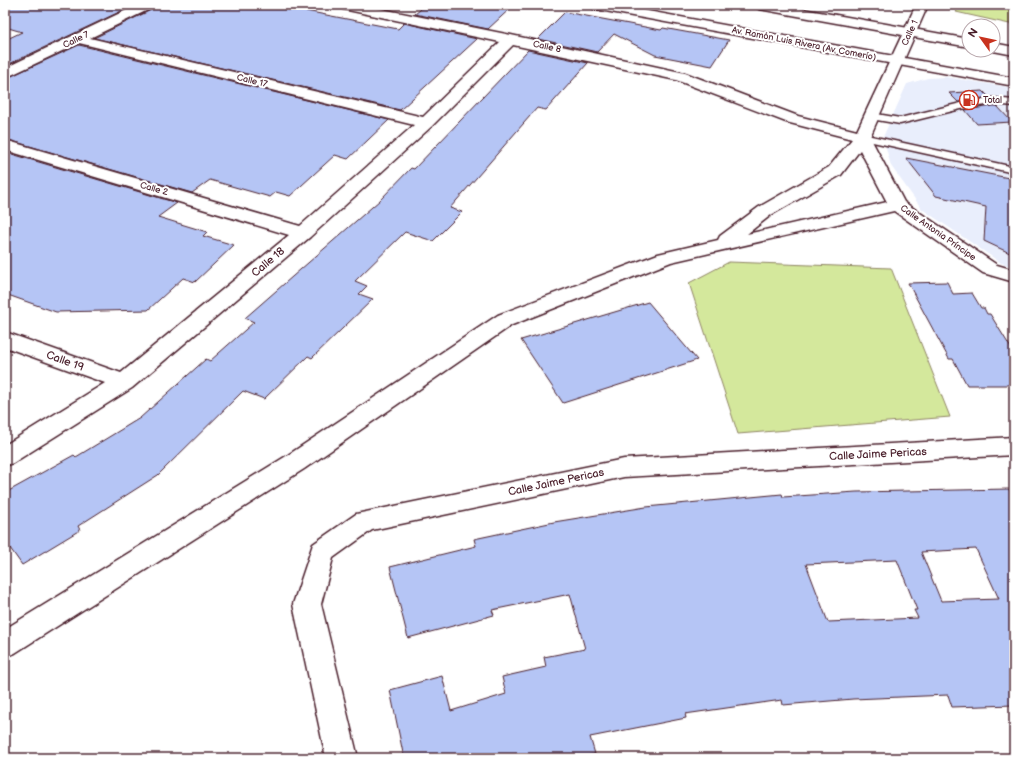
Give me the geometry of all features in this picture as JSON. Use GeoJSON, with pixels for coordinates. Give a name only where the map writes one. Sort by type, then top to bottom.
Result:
{"type":"FeatureCollection","features":[{"type":"Feature","properties":{"kind":"street","name":"Calle 7"},"geometry":{"type":"LineString","coordinates":[[5,74],[147,5]]}},
{"type":"Feature","properties":{"kind":"street","name":"Calle 8"},"geometry":{"type":"LineString","coordinates":[[343,5],[511,39],[680,76],[792,120],[862,137]]}},
{"type":"Feature","properties":{"kind":"street","name":"Av. Ramón Luis Rivera (Av. Comerío)"},"geometry":{"type":"LineString","coordinates":[[594,5],[1014,82]]}},
{"type":"Feature","properties":{"kind":"street"},"geometry":{"type":"LineString","coordinates":[[759,5],[961,41]]}},
{"type":"Feature","properties":{"kind":"street","name":"Calle 1"},"geometry":{"type":"LineString","coordinates":[[896,61],[911,32],[922,5]]}},
{"type":"Feature","properties":{"kind":"street","name":"Calle 17"},"geometry":{"type":"LineString","coordinates":[[78,39],[426,123]]}},
{"type":"Feature","properties":{"kind":"street","name":"Calle 18"},"geometry":{"type":"LineString","coordinates":[[5,457],[124,382],[303,232],[426,123],[511,39]]}},
{"type":"Feature","properties":{"kind":"street"},"geometry":{"type":"LineString","coordinates":[[1001,49],[1014,51]]}},
{"type":"Feature","properties":{"kind":"street"},"geometry":{"type":"LineString","coordinates":[[721,245],[765,211],[835,171],[862,137],[896,61]]}},
{"type":"Feature","properties":{"kind":"street","name":"Calle Antonia Príncipe"},"geometry":{"type":"LineString","coordinates":[[862,137],[897,205],[990,269],[1014,276]]}},
{"type":"Feature","properties":{"kind":"street","name":"Calle 2"},"geometry":{"type":"LineString","coordinates":[[5,145],[303,232]]}},
{"type":"Feature","properties":{"kind":"street"},"geometry":{"type":"LineString","coordinates":[[5,644],[296,462],[505,320],[665,258],[897,205]]}},
{"type":"Feature","properties":{"kind":"street","name":"Calle 19"},"geometry":{"type":"LineString","coordinates":[[5,339],[124,382]]}},
{"type":"Feature","properties":{"kind":"street","name":"Calle Jaime Pericas"},"geometry":{"type":"LineString","coordinates":[[342,758],[307,604],[322,552],[366,522],[624,468],[1014,446]]}},
{"type":"Feature","properties":{"kind":"lane"},"geometry":{"type":"LineString","coordinates":[[871,116],[900,121],[961,106],[993,101],[1014,103]]}},
{"type":"Feature","properties":{"kind":"lane"},"geometry":{"type":"LineString","coordinates":[[862,137],[1014,170]]}},
{"type":"Feature","properties":{"kind":"shaded area"},"geometry":{"type":"Polygon","coordinates":[[[946,77],[1014,88],[1014,267],[1001,263],[922,209],[891,166],[883,137],[907,84],[928,78],[946,77]]]}},
{"type":"Feature","properties":{"kind":"green space"},"geometry":{"type":"Polygon","coordinates":[[[961,5],[1014,6],[1014,25],[1001,22],[1001,18],[983,18],[956,12],[961,5]]]}},
{"type":"Feature","properties":{"kind":"green space"},"geometry":{"type":"Polygon","coordinates":[[[729,262],[891,268],[950,417],[738,434],[689,283],[729,262]]]}},
{"type":"Feature","properties":{"kind":"building"},"geometry":{"type":"Polygon","coordinates":[[[5,5],[134,5],[5,66],[5,40],[22,32],[5,27],[5,5]]]}},
{"type":"Feature","properties":{"kind":"building"},"geometry":{"type":"Polygon","coordinates":[[[154,5],[275,5],[398,29],[404,23],[477,39],[400,110],[94,38],[153,9],[154,5]]]}},
{"type":"Feature","properties":{"kind":"building"},"geometry":{"type":"Polygon","coordinates":[[[426,5],[514,5],[488,29],[415,14],[426,5]]]}},
{"type":"Feature","properties":{"kind":"building"},"geometry":{"type":"Polygon","coordinates":[[[565,12],[661,30],[663,28],[729,40],[712,66],[655,55],[614,34],[597,52],[538,39],[565,12]]]}},
{"type":"Feature","properties":{"kind":"building"},"geometry":{"type":"Polygon","coordinates":[[[79,45],[389,120],[348,159],[335,155],[290,196],[276,192],[270,197],[210,180],[192,193],[5,139],[5,79],[79,45]]]}},
{"type":"Feature","properties":{"kind":"building"},"geometry":{"type":"Polygon","coordinates":[[[528,50],[588,63],[546,110],[537,108],[450,208],[462,212],[433,241],[405,232],[355,281],[367,286],[359,294],[373,299],[312,358],[308,356],[264,399],[243,391],[158,475],[78,526],[80,530],[22,565],[5,541],[5,493],[74,455],[76,457],[140,418],[206,359],[210,361],[254,322],[245,318],[380,200],[411,168],[414,169],[528,50]]]}},
{"type":"Feature","properties":{"kind":"building"},"geometry":{"type":"Polygon","coordinates":[[[983,91],[989,97],[958,102],[949,93],[983,91]]]}},
{"type":"Feature","properties":{"kind":"building"},"geometry":{"type":"Polygon","coordinates":[[[997,106],[1012,122],[977,124],[965,110],[997,106]]]}},
{"type":"Feature","properties":{"kind":"building"},"geometry":{"type":"Polygon","coordinates":[[[5,152],[177,203],[158,217],[207,232],[203,236],[234,245],[195,282],[183,278],[148,310],[56,312],[5,294],[5,152]]]}},
{"type":"Feature","properties":{"kind":"building"},"geometry":{"type":"Polygon","coordinates":[[[906,158],[1014,179],[1014,255],[984,241],[986,207],[936,196],[906,158]]]}},
{"type":"Feature","properties":{"kind":"building"},"geometry":{"type":"Polygon","coordinates":[[[947,282],[953,294],[972,293],[981,308],[984,308],[987,314],[990,314],[1014,353],[1014,385],[967,385],[953,359],[949,359],[908,283],[947,282]]]}},
{"type":"Feature","properties":{"kind":"building"},"geometry":{"type":"Polygon","coordinates":[[[648,302],[697,360],[563,403],[521,340],[648,302]]]}},
{"type":"Feature","properties":{"kind":"building"},"geometry":{"type":"Polygon","coordinates":[[[1009,489],[1014,498],[1014,705],[952,707],[948,695],[853,699],[783,705],[782,700],[685,714],[686,718],[590,737],[595,754],[578,758],[404,758],[390,690],[442,676],[451,711],[506,694],[502,677],[546,667],[544,657],[585,649],[570,594],[492,610],[494,615],[408,638],[390,567],[476,546],[474,539],[554,522],[646,507],[782,494],[783,497],[856,492],[1009,489]],[[976,549],[921,552],[941,601],[999,599],[976,549]],[[897,560],[806,564],[828,622],[918,618],[914,610],[917,610],[897,560]]]}},
{"type":"Feature","properties":{"kind":"place","name":"Total"},"geometry":{"type":"Point","coordinates":[969,100]}}]}
